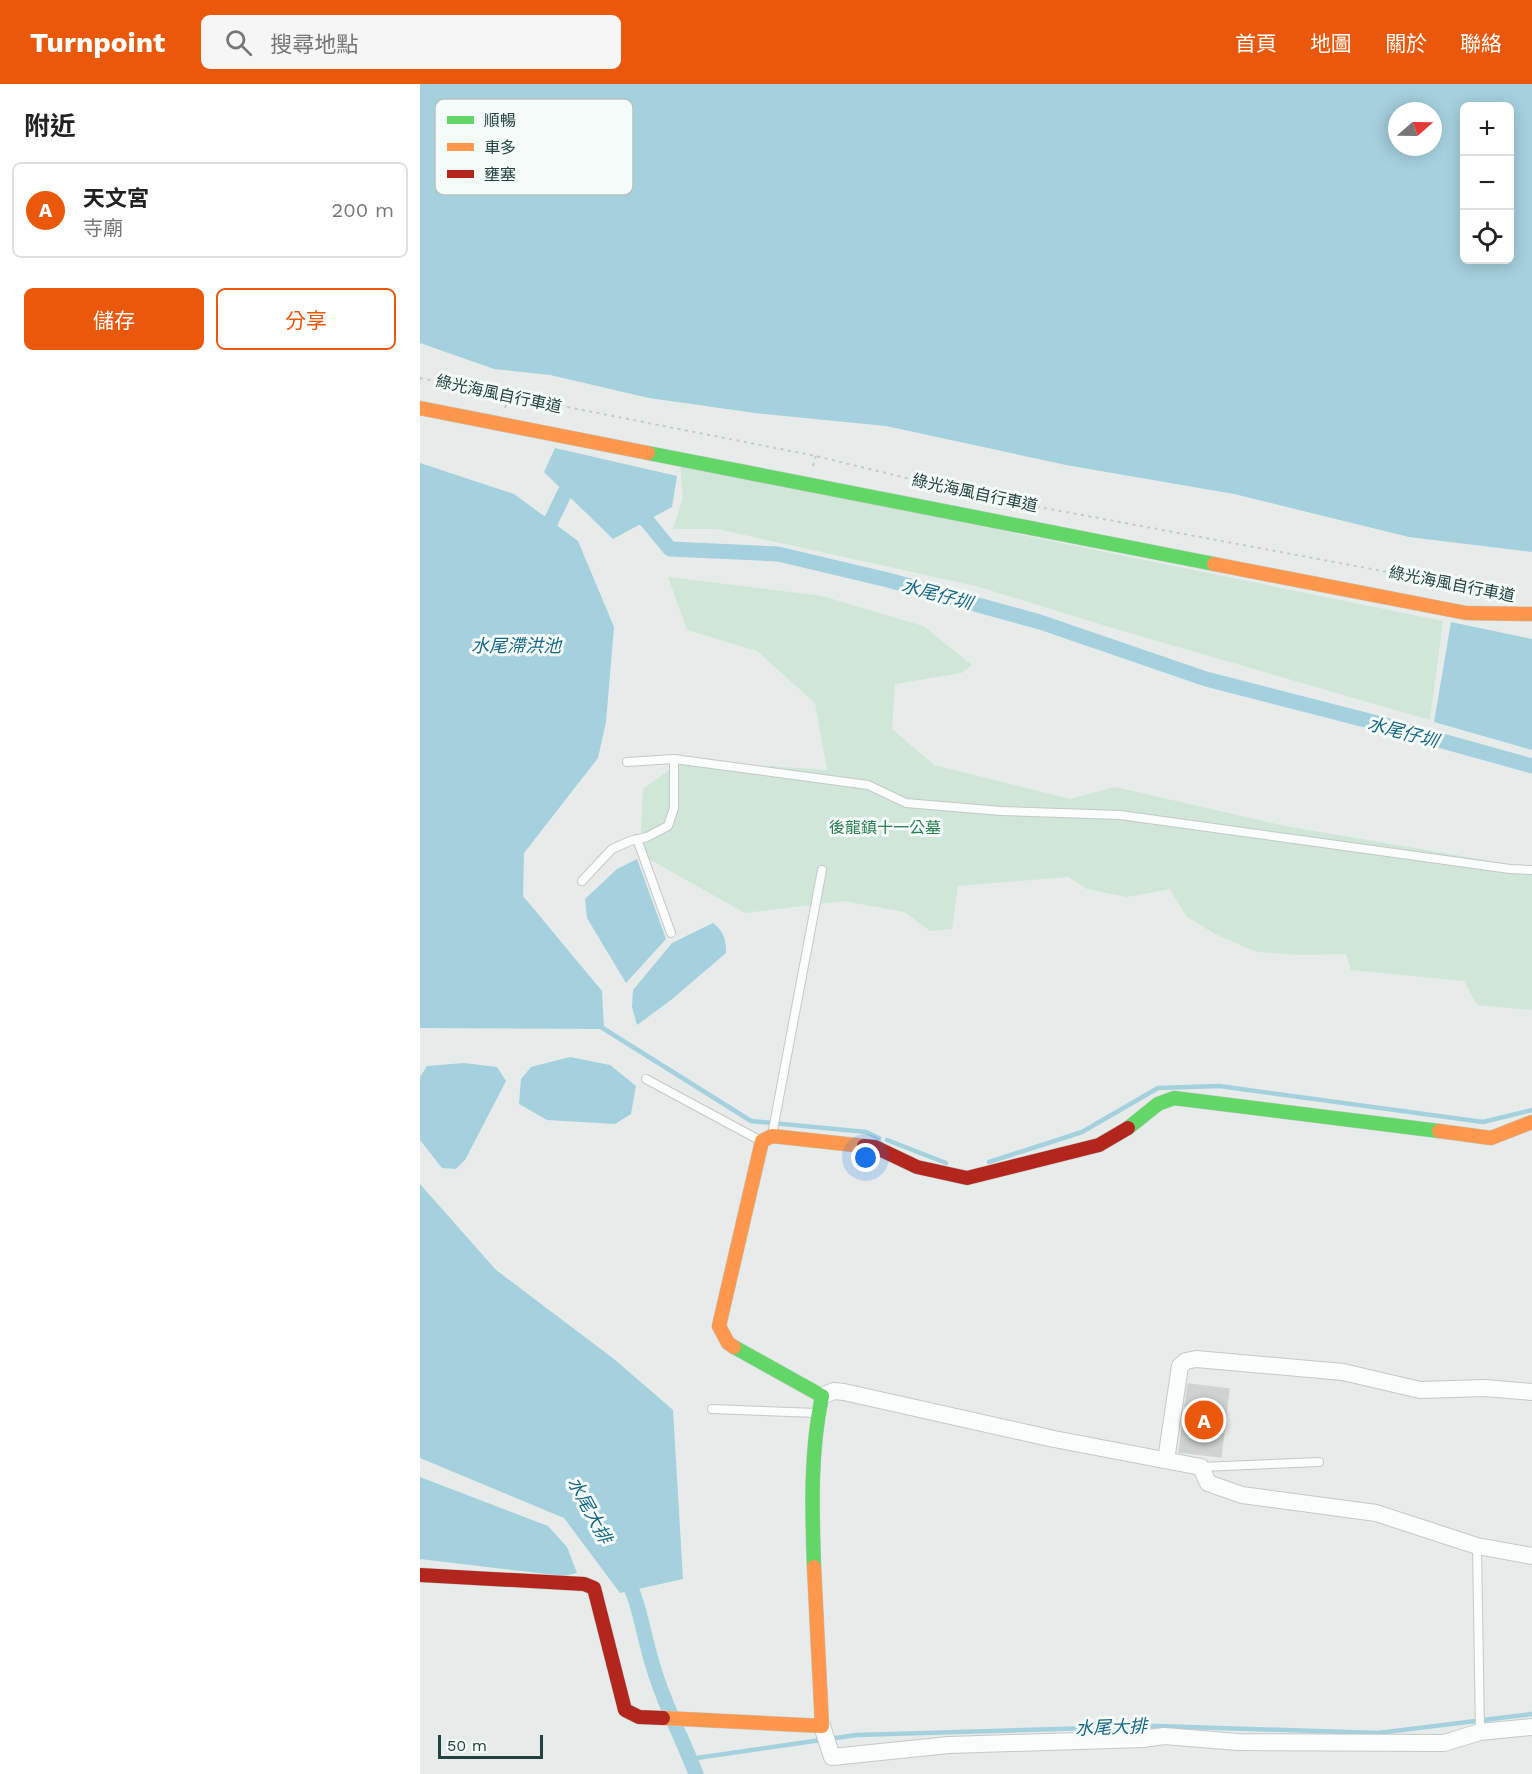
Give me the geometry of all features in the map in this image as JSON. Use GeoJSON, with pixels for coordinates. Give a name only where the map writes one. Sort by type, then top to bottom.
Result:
{"type":"FeatureCollection","features":[{"type":"Feature","properties":{"kind":"street"},"geometry":{"type":"LineString","coordinates":[[420,408],[1412,603],[1466,613],[1532,614]]}},
{"type":"Feature","properties":{"kind":"street"},"geometry":{"type":"LineString","coordinates":[[822,1396],[728,1343],[719,1326],[769,1136],[875,1147],[917,1167],[967,1178],[1099,1145],[1126,1130],[1158,1104],[1174,1098],[1491,1138],[1532,1122]]}},
{"type":"Feature","properties":{"kind":"street"},"geometry":{"type":"LineString","coordinates":[[1166,1460],[1179,1366],[1186,1361],[1196,1359],[1343,1372],[1420,1390],[1485,1388],[1532,1392]]}},
{"type":"Feature","properties":{"kind":"street"},"geometry":{"type":"LineString","coordinates":[[822,1396],[834,1390],[1054,1439],[1201,1467],[1208,1484],[1242,1495],[1376,1513],[1477,1546],[1532,1556]]}},
{"type":"Feature","properties":{"kind":"street"},"geometry":{"type":"LineString","coordinates":[[822,1396],[816,1424],[811,1496],[825,1735],[832,1757],[949,1745],[1164,1736],[1238,1742],[1444,1743],[1479,1725],[1532,1727]]}},
{"type":"Feature","properties":{"kind":"street"},"geometry":{"type":"LineString","coordinates":[[420,1575],[584,1584],[594,1588],[626,1710],[639,1718],[706,1720],[825,1735]]}},
{"type":"Feature","properties":{"kind":"lane"},"geometry":{"type":"LineString","coordinates":[[582,881],[612,849],[647,837],[668,826],[674,808],[674,759]]}},
{"type":"Feature","properties":{"kind":"lane"},"geometry":{"type":"LineString","coordinates":[[627,762],[674,759],[868,785],[906,803],[1001,811],[1120,815],[1510,869],[1532,870]]}},
{"type":"Feature","properties":{"kind":"lane"},"geometry":{"type":"LineString","coordinates":[[637,839],[671,933]]}},
{"type":"Feature","properties":{"kind":"lane"},"geometry":{"type":"LineString","coordinates":[[646,1079],[769,1136],[776,1117],[822,870]]}},
{"type":"Feature","properties":{"kind":"lane"},"geometry":{"type":"LineString","coordinates":[[712,1409],[818,1413]]}},
{"type":"Feature","properties":{"kind":"lane"},"geometry":{"type":"LineString","coordinates":[[1201,1467],[1319,1462]]}},
{"type":"Feature","properties":{"kind":"lane"},"geometry":{"type":"LineString","coordinates":[[1477,1546],[1479,1725]]}},
{"type":"Feature","properties":{"kind":"path","name":"綠光海風自行車道"},"geometry":{"type":"LineString","coordinates":[[420,378],[816,456],[980,496],[1509,595]]}},
{"type":"Feature","properties":{"kind":"green space"},"geometry":{"type":"Polygon","coordinates":[[[680,465],[1443,621],[1430,720],[976,586],[717,529],[673,529],[683,497],[680,465]]]}},
{"type":"Feature","properties":{"kind":"green space","name":"後龍鎮十一公墓"},"geometry":{"type":"Polygon","coordinates":[[[668,577],[822,596],[923,626],[972,665],[961,673],[895,684],[892,729],[934,765],[1070,799],[1115,787],[1285,826],[1532,868],[1532,1010],[1477,1005],[1464,981],[1351,970],[1346,954],[1301,955],[1257,952],[1215,934],[1186,916],[1170,889],[1127,897],[1087,889],[1068,877],[958,886],[952,929],[930,931],[904,912],[844,901],[745,913],[640,854],[643,789],[683,760],[827,770],[815,703],[757,651],[687,630],[668,577]]]}},
{"type":"Feature","properties":{"kind":"water"},"geometry":{"type":"Polygon","coordinates":[[[420,84],[1532,84],[1532,552],[1409,537],[1234,494],[1066,465],[886,426],[755,413],[649,398],[550,375],[494,369],[420,343],[420,84]]]}},
{"type":"Feature","properties":{"kind":"water"},"geometry":{"type":"Polygon","coordinates":[[[555,448],[677,476],[672,507],[613,539],[544,472],[555,448]]]}},
{"type":"Feature","properties":{"kind":"water","name":"水尾滯洪池"},"geometry":{"type":"Polygon","coordinates":[[[420,463],[514,494],[578,541],[614,627],[606,722],[598,758],[524,853],[523,896],[602,991],[604,1029],[420,1028],[420,463]]]}},
{"type":"Feature","properties":{"kind":"water"},"geometry":{"type":"Polygon","coordinates":[[[1451,622],[1532,639],[1532,750],[1434,722],[1451,622]]]}},
{"type":"Feature","properties":{"kind":"water"},"geometry":{"type":"Polygon","coordinates":[[[637,859],[666,939],[626,983],[587,918],[585,899],[617,869],[637,859]]]}},
{"type":"Feature","properties":{"kind":"water"},"geometry":{"type":"Polygon","coordinates":[[[713,923],[724,936],[726,953],[671,1000],[637,1025],[632,1007],[633,990],[672,943],[713,923]]]}},
{"type":"Feature","properties":{"kind":"water"},"geometry":{"type":"Polygon","coordinates":[[[570,1057],[610,1065],[636,1086],[631,1114],[615,1124],[547,1120],[519,1104],[521,1079],[531,1067],[570,1057]]]}},
{"type":"Feature","properties":{"kind":"water"},"geometry":{"type":"Polygon","coordinates":[[[464,1063],[497,1067],[506,1081],[465,1160],[456,1169],[442,1168],[420,1140],[420,1077],[427,1066],[464,1063]]]}},
{"type":"Feature","properties":{"kind":"water"},"geometry":{"type":"Polygon","coordinates":[[[420,1184],[496,1270],[614,1359],[673,1410],[683,1579],[620,1593],[564,1518],[420,1458],[420,1184]]]}},
{"type":"Feature","properties":{"kind":"water"},"geometry":{"type":"Polygon","coordinates":[[[420,1477],[548,1526],[567,1547],[577,1573],[564,1576],[420,1559],[420,1477]]]}},
{"type":"Feature","properties":{"kind":"building"},"geometry":{"type":"Polygon","coordinates":[[[1188,1384],[1229,1389],[1221,1457],[1179,1452],[1188,1384]]]}},
{"type":"Feature","properties":{"kind":"waterway","name":"水尾仔圳"},"geometry":{"type":"LineString","coordinates":[[543,538],[565,492],[583,488]]}},
{"type":"Feature","properties":{"kind":"waterway","name":"水尾仔圳"},"geometry":{"type":"LineString","coordinates":[[631,509],[647,521],[670,549],[778,554],[888,580],[1040,622],[1206,679],[1532,766]]}},
{"type":"Feature","properties":{"kind":"waterway"},"geometry":{"type":"LineString","coordinates":[[601,1027],[751,1121],[866,1132],[879,1138]]}},
{"type":"Feature","properties":{"kind":"waterway"},"geometry":{"type":"LineString","coordinates":[[989,1162],[1082,1132],[1158,1088],[1219,1086],[1483,1122],[1532,1110]]}},
{"type":"Feature","properties":{"kind":"waterway"},"geometry":{"type":"LineString","coordinates":[[887,1140],[946,1163]]}},
{"type":"Feature","properties":{"kind":"waterway","name":"水尾大排"},"geometry":{"type":"LineString","coordinates":[[624,1573],[638,1607],[657,1680],[696,1774]]}},
{"type":"Feature","properties":{"kind":"waterway","name":"水尾大排"},"geometry":{"type":"LineString","coordinates":[[690,1759],[856,1735],[1157,1726],[1378,1733],[1532,1714]]}},
{"type":"Feature","properties":{"kind":"traffic: fast"},"geometry":{"type":"LineString","coordinates":[[648,453],[1214,564]]}},
{"type":"Feature","properties":{"kind":"traffic: fast"},"geometry":{"type":"LineString","coordinates":[[1128,1128],[1158,1104],[1174,1098],[1439,1131]]}},
{"type":"Feature","properties":{"kind":"traffic: fast"},"geometry":{"type":"LineString","coordinates":[[734,1347],[822,1396],[815,1439],[812,1502],[814,1567]]}},
{"type":"Feature","properties":{"kind":"traffic: slow"},"geometry":{"type":"LineString","coordinates":[[420,408],[648,453]]}},
{"type":"Feature","properties":{"kind":"traffic: slow"},"geometry":{"type":"LineString","coordinates":[[1214,564],[1466,613],[1532,614]]}},
{"type":"Feature","properties":{"kind":"traffic: slow"},"geometry":{"type":"LineString","coordinates":[[1439,1131],[1491,1138],[1532,1122]]}},
{"type":"Feature","properties":{"kind":"traffic: slow"},"geometry":{"type":"LineString","coordinates":[[734,1347],[728,1343],[719,1326],[762,1141],[772,1136],[864,1146]]}},
{"type":"Feature","properties":{"kind":"traffic: slow"},"geometry":{"type":"LineString","coordinates":[[663,1718],[822,1726],[814,1567]]}},
{"type":"Feature","properties":{"kind":"traffic: jam"},"geometry":{"type":"LineString","coordinates":[[864,1146],[875,1147],[917,1167],[967,1178],[1099,1145],[1128,1128]]}},
{"type":"Feature","properties":{"kind":"traffic: jam"},"geometry":{"type":"LineString","coordinates":[[420,1575],[584,1584],[594,1588],[625,1710],[639,1717],[663,1718]]}},
{"type":"Feature","properties":{"kind":"place","name":"天文宮"},"geometry":{"type":"Point","coordinates":[1204,1420]}}]}
